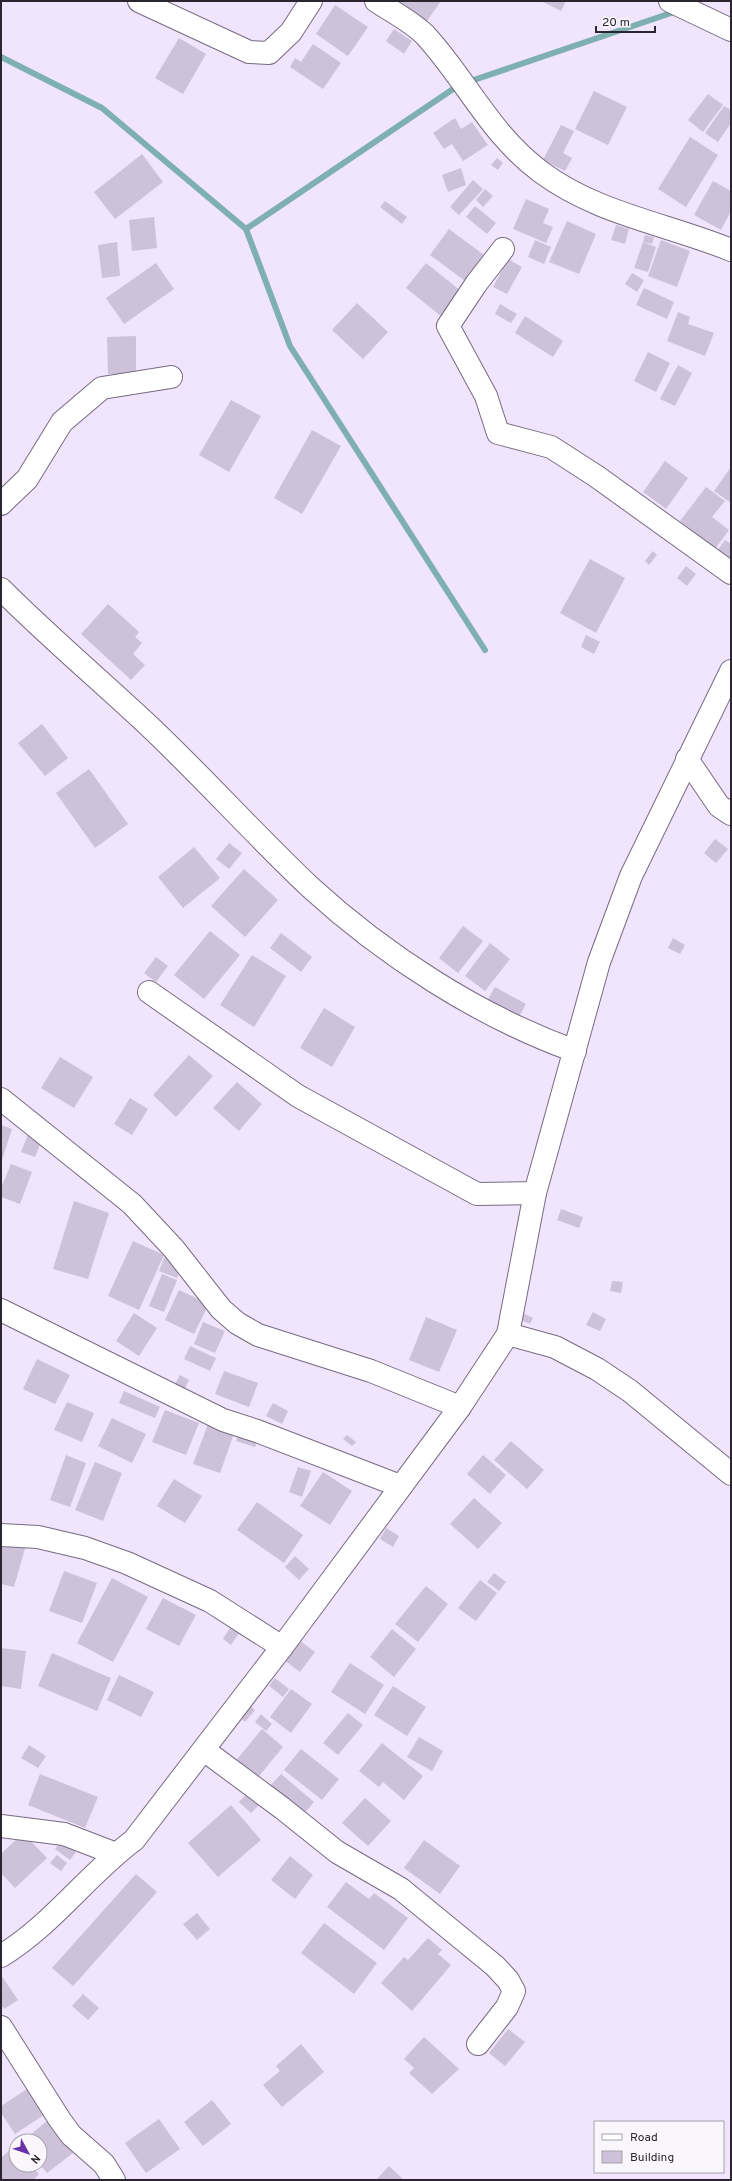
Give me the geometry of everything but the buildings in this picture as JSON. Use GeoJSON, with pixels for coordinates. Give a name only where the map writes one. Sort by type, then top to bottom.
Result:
{"type":"FeatureCollection","features":[{"type":"Feature","properties":{"kind":"street"},"geometry":{"type":"LineString","coordinates":[[139,1],[249,52],[269,53],[291,32],[311,1]]}},
{"type":"Feature","properties":{"kind":"street"},"geometry":{"type":"LineString","coordinates":[[376,1],[425,35],[499,134],[540,172],[568,190],[615,211],[731,250]]}},
{"type":"Feature","properties":{"kind":"street"},"geometry":{"type":"LineString","coordinates":[[670,1],[731,30]]}},
{"type":"Feature","properties":{"kind":"street"},"geometry":{"type":"LineString","coordinates":[[503,249],[476,284],[448,326],[486,396],[498,433],[551,447],[596,476],[731,573]]}},
{"type":"Feature","properties":{"kind":"street"},"geometry":{"type":"LineString","coordinates":[[1,504],[27,479],[62,422],[102,388],[171,377]]}},
{"type":"Feature","properties":{"kind":"street"},"geometry":{"type":"LineString","coordinates":[[1,589],[30,618],[149,726],[310,887],[358,928],[450,991],[533,1036],[575,1051]]}},
{"type":"Feature","properties":{"kind":"street"},"geometry":{"type":"LineString","coordinates":[[1,1956],[40,1928],[116,1854],[134,1840],[282,1647],[460,1407],[508,1334],[535,1193],[599,962],[631,876],[731,671]]}},
{"type":"Feature","properties":{"kind":"street"},"geometry":{"type":"LineString","coordinates":[[687,759],[720,806],[731,814]]}},
{"type":"Feature","properties":{"kind":"street"},"geometry":{"type":"LineString","coordinates":[[149,992],[298,1096],[477,1194],[535,1193]]}},
{"type":"Feature","properties":{"kind":"street"},"geometry":{"type":"LineString","coordinates":[[1,1099],[132,1204],[174,1248],[221,1309],[237,1323],[258,1335],[371,1371],[460,1407]]}},
{"type":"Feature","properties":{"kind":"street"},"geometry":{"type":"LineString","coordinates":[[1,1310],[223,1420],[257,1431],[400,1486]]}},
{"type":"Feature","properties":{"kind":"street"},"geometry":{"type":"LineString","coordinates":[[508,1334],[555,1347],[597,1369],[630,1391],[731,1474]]}},
{"type":"Feature","properties":{"kind":"street"},"geometry":{"type":"LineString","coordinates":[[1,1535],[38,1537],[85,1548],[127,1563],[210,1601],[282,1647]]}},
{"type":"Feature","properties":{"kind":"street"},"geometry":{"type":"LineString","coordinates":[[204,1750],[282,1808],[337,1852],[401,1889],[495,1966],[508,1980],[514,1991],[507,2007],[478,2044]]}},
{"type":"Feature","properties":{"kind":"street"},"geometry":{"type":"LineString","coordinates":[[1,1826],[64,1834],[116,1854]]}},
{"type":"Feature","properties":{"kind":"street"},"geometry":{"type":"LineString","coordinates":[[1,2027],[71,2135],[104,2164],[114,2180]]}},
{"type":"Feature","properties":{"kind":"waterway"},"geometry":{"type":"LineString","coordinates":[[468,82],[674,12]]}},
{"type":"Feature","properties":{"kind":"waterway"},"geometry":{"type":"LineString","coordinates":[[1,57],[102,108],[246,229],[290,346],[485,650]]}},
{"type":"Feature","properties":{"kind":"waterway"},"geometry":{"type":"LineString","coordinates":[[246,229],[459,85]]}}]}
